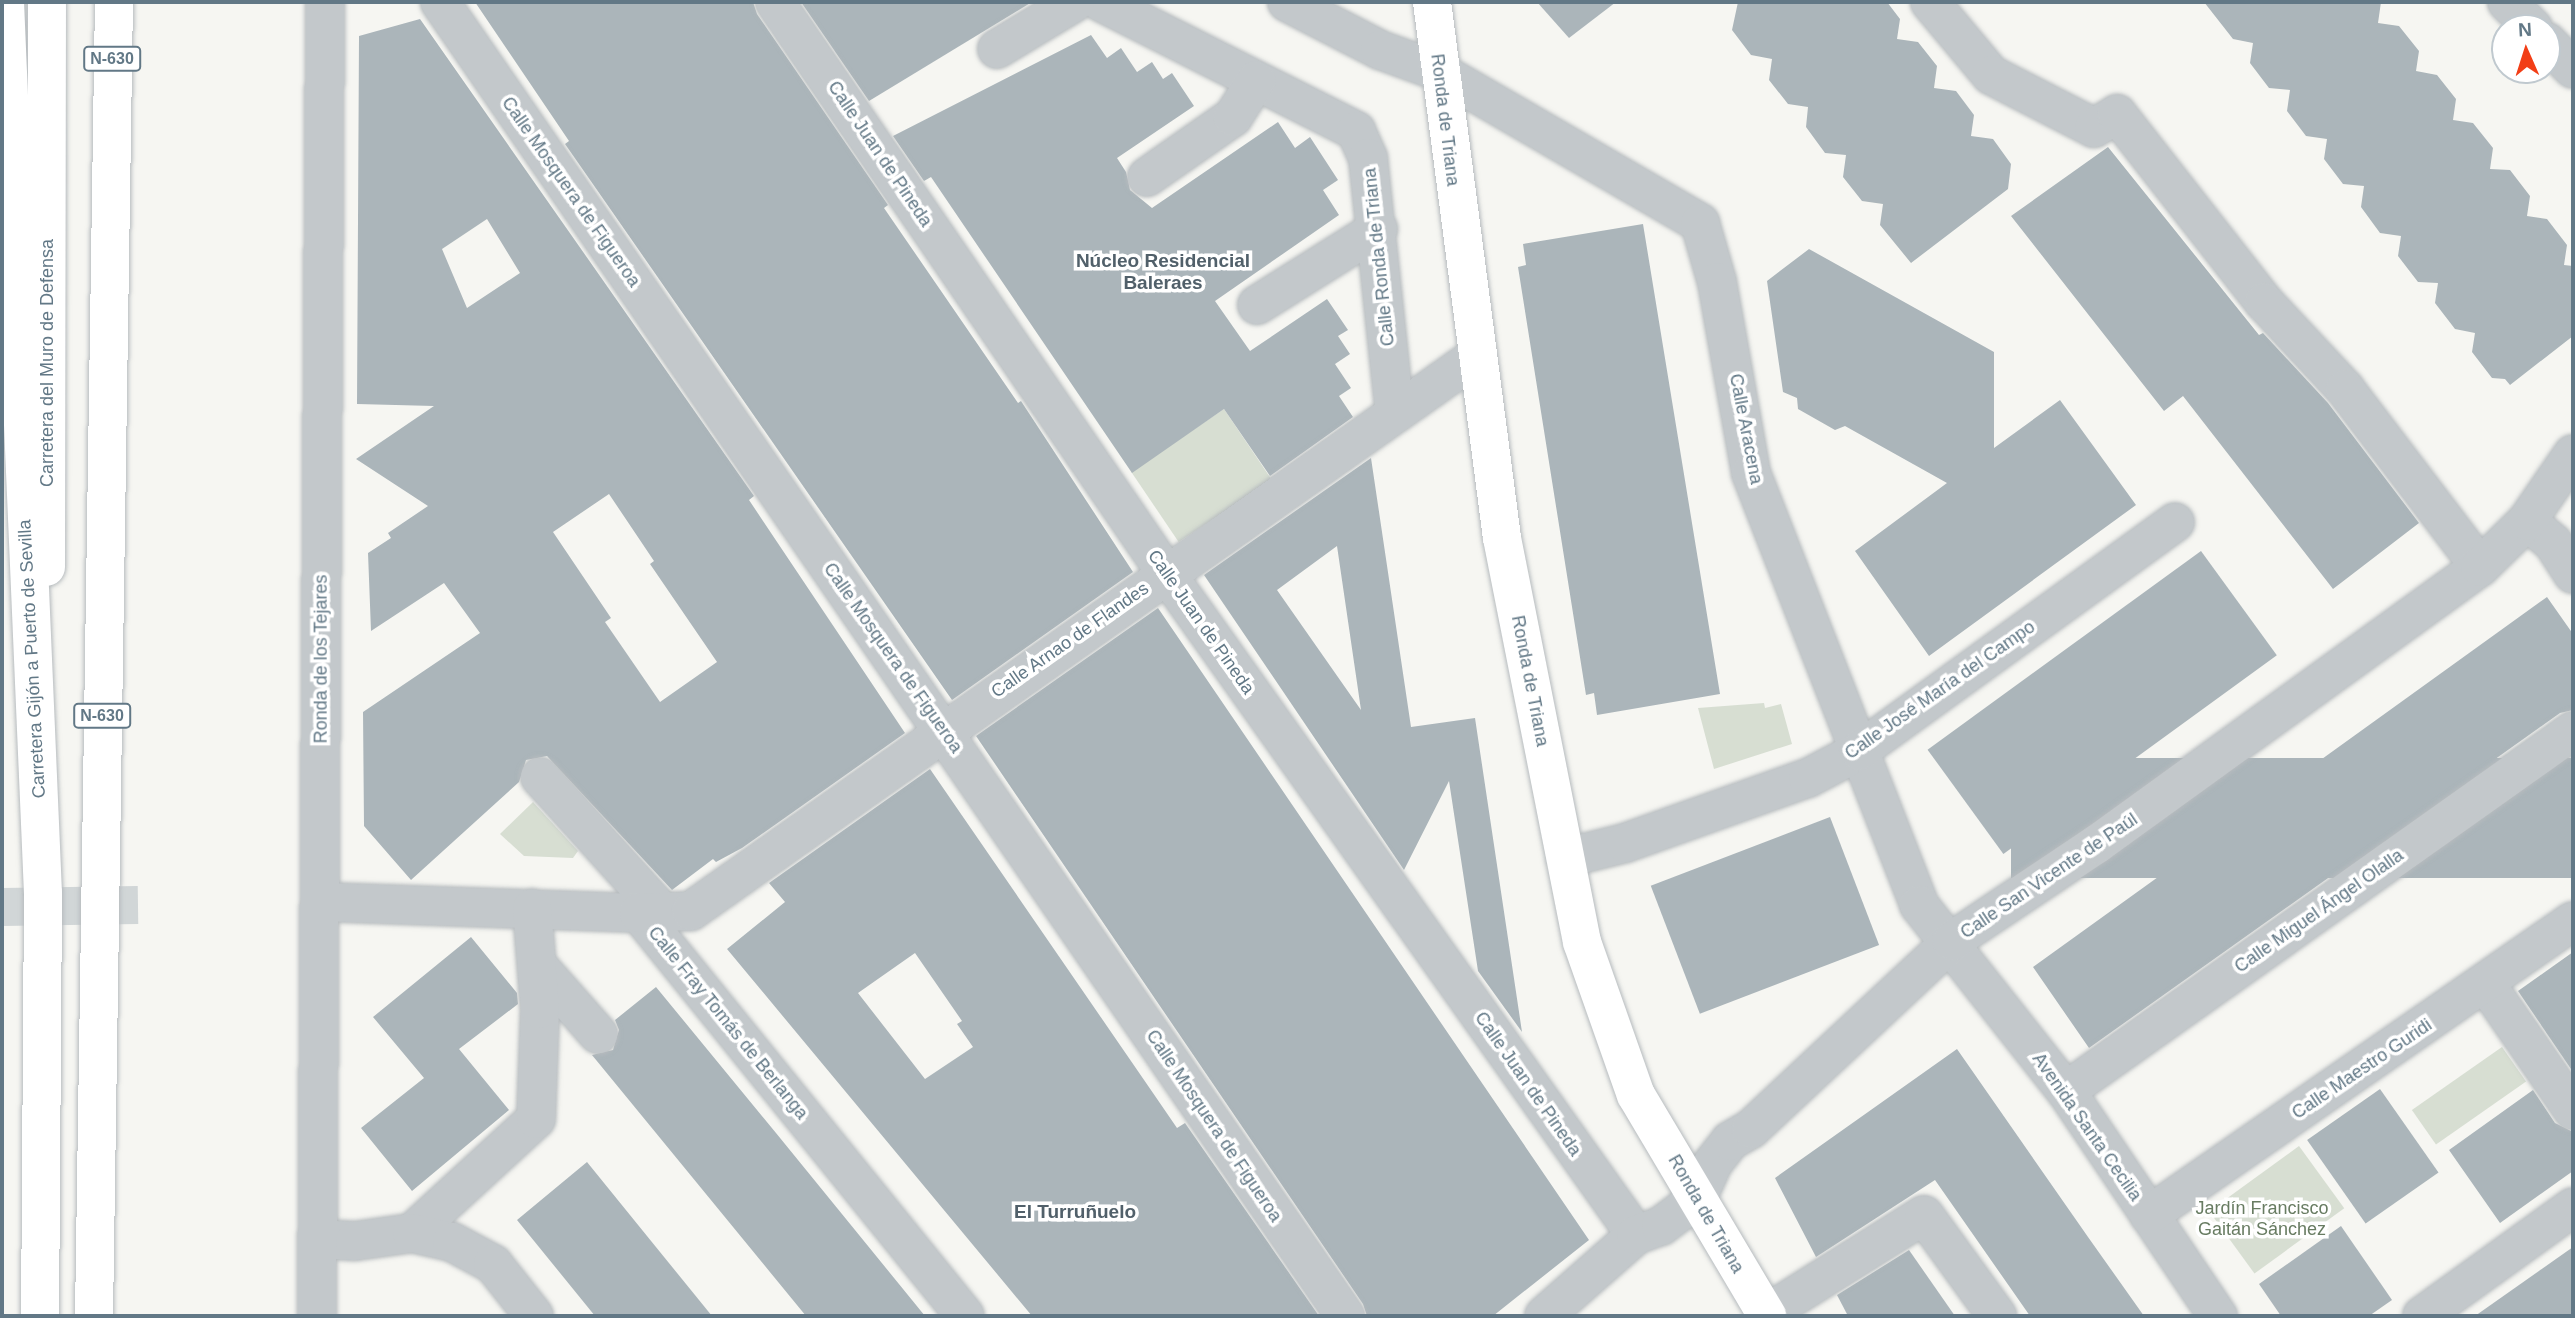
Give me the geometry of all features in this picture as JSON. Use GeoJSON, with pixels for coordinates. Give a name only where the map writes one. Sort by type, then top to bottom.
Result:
{"type":"FeatureCollection","features":[{"type":"Feature","properties":{"kind":"main road","name":"Carretera Gijón a Puerto de Sevilla"},"geometry":{"type":"LineString","coordinates":[[5,2],[5,156],[43,893],[40,1316]]}},
{"type":"Feature","properties":{"kind":"main road","name":"Carretera del Muro de Defensa"},"geometry":{"type":"LineString","coordinates":[[43,893],[47,2]]}},
{"type":"Feature","properties":{"kind":"main road"},"geometry":{"type":"LineString","coordinates":[[108,2],[109,116]]}},
{"type":"Feature","properties":{"kind":"main road","name":"N-630"},"geometry":{"type":"LineString","coordinates":[[94,1316],[109,116],[114,2]]}},
{"type":"Feature","properties":{"kind":"main road","name":"Ronda de Triana"},"geometry":{"type":"LineString","coordinates":[[1432,2],[1438,71],[1502,538],[1582,942],[1636,1095],[1766,1315]]}},
{"type":"Feature","properties":{"kind":"street","name":"Calle Mosquera de Figueroa"},"geometry":{"type":"LineString","coordinates":[[440,2],[1345,1316]]}},
{"type":"Feature","properties":{"kind":"street","name":"Calle Juan de Pineda"},"geometry":{"type":"LineString","coordinates":[[775,2],[1166,573],[1636,1235]]}},
{"type":"Feature","properties":{"kind":"street"},"geometry":{"type":"LineString","coordinates":[[997,49],[1075,2]]}},
{"type":"Feature","properties":{"kind":"street","name":"Calle Ronda de Triana"},"geometry":{"type":"LineString","coordinates":[[1101,2],[1356,131],[1368,158],[1378,229],[1395,414]]}},
{"type":"Feature","properties":{"kind":"street","name":"Calle Aracena"},"geometry":{"type":"LineString","coordinates":[[1286,2],[1380,50],[1438,71],[1700,223],[1717,282],[1752,473],[1919,905],[1952,942]]}},
{"type":"Feature","properties":{"kind":"street"},"geometry":{"type":"LineString","coordinates":[[1930,2],[1991,75],[2094,128],[2118,114],[2264,302],[2345,389],[2480,567]]}},
{"type":"Feature","properties":{"kind":"street","name":"Ronda de los Tejares"},"geometry":{"type":"LineString","coordinates":[[317,1316],[332,3]]}},
{"type":"Feature","properties":{"kind":"street"},"geometry":{"type":"LineString","coordinates":[[1147,177],[1233,117],[1255,81]]}},
{"type":"Feature","properties":{"kind":"street"},"geometry":{"type":"LineString","coordinates":[[1257,305],[1378,229]]}},
{"type":"Feature","properties":{"kind":"street","name":"Calle Arnao de Flandes"},"geometry":{"type":"LineString","coordinates":[[650,912],[691,911],[925,750],[942,730],[1477,356]]}},
{"type":"Feature","properties":{"kind":"street","name":"Calle San Vicente de Paúl"},"geometry":{"type":"LineString","coordinates":[[1544,1316],[1636,1235],[1661,1226],[1697,1199],[1713,1163],[1730,1141],[1751,1129],[1952,942],[2097,844],[2480,567],[2527,521],[2573,454]]}},
{"type":"Feature","properties":{"kind":"street"},"geometry":{"type":"LineString","coordinates":[[2527,521],[2553,543],[2573,574]]}},
{"type":"Feature","properties":{"kind":"street","name":"Calle José María del Campo"},"geometry":{"type":"LineString","coordinates":[[1565,858],[1625,842],[1808,778],[1859,751],[2175,522]]}},
{"type":"Feature","properties":{"kind":"street","name":"Calle Miguel Ángel Olalla"},"geometry":{"type":"LineString","coordinates":[[2066,1091],[2573,731]]}},
{"type":"Feature","properties":{"kind":"street"},"geometry":{"type":"LineString","coordinates":[[540,777],[650,912]]}},
{"type":"Feature","properties":{"kind":"street","name":"Calle Fray Tomás de Berlanga"},"geometry":{"type":"LineString","coordinates":[[320,902],[650,912],[965,1316]]}},
{"type":"Feature","properties":{"kind":"street"},"geometry":{"type":"LineString","coordinates":[[412,1233],[537,1119],[538,966],[532,908]]}},
{"type":"Feature","properties":{"kind":"street","name":"Calle Maestro Guridi"},"geometry":{"type":"LineString","coordinates":[[2149,1215],[2486,984],[2573,921]]}},
{"type":"Feature","properties":{"kind":"street","name":"Avenida Santa Cecilia"},"geometry":{"type":"LineString","coordinates":[[1952,942],[2066,1091],[2218,1316]]}},
{"type":"Feature","properties":{"kind":"street"},"geometry":{"type":"LineString","coordinates":[[538,966],[597,1034]]}},
{"type":"Feature","properties":{"kind":"street"},"geometry":{"type":"LineString","coordinates":[[2486,984],[2573,1110]]}},
{"type":"Feature","properties":{"kind":"street"},"geometry":{"type":"LineString","coordinates":[[2422,1316],[2573,1207]]}},
{"type":"Feature","properties":{"kind":"street"},"geometry":{"type":"LineString","coordinates":[[1766,1315],[1924,1214],[1997,1316]]}},
{"type":"Feature","properties":{"kind":"street"},"geometry":{"type":"LineString","coordinates":[[318,1240],[355,1241],[412,1233],[452,1242],[493,1264],[534,1316]]}},
{"type":"Feature","properties":{"kind":"green space"},"geometry":{"type":"Polygon","coordinates":[[[1224,409],[1272,479],[1179,542],[1131,472],[1224,409]]]}},
{"type":"Feature","properties":{"kind":"green space"},"geometry":{"type":"Polygon","coordinates":[[[1764,703],[1765,708],[1781,704],[1792,744],[1714,769],[1698,708],[1764,703]]]}},
{"type":"Feature","properties":{"kind":"green space"},"geometry":{"type":"Polygon","coordinates":[[[533,802],[578,851],[573,858],[524,856],[500,834],[533,802]]]}},
{"type":"Feature","properties":{"kind":"green space"},"geometry":{"type":"Polygon","coordinates":[[[2502,1047],[2526,1081],[2436,1144],[2412,1110],[2502,1047]]]}},
{"type":"Feature","properties":{"kind":"green space","name":"Jardín Francisco Gaitán Sánchez"},"geometry":{"type":"Polygon","coordinates":[[[2299,1146],[2344,1208],[2254,1274],[2209,1211],[2299,1146]]]}},
{"type":"Feature","properties":{"kind":"building"},"geometry":{"type":"Polygon","coordinates":[[[475,2],[753,2],[757,14],[888,205],[884,208],[1018,403],[1021,401],[1133,572],[952,700],[565,144],[569,141],[475,2]]]}},
{"type":"Feature","properties":{"kind":"building"},"geometry":{"type":"Polygon","coordinates":[[[801,2],[1032,2],[869,101],[801,2]]]}},
{"type":"Feature","properties":{"kind":"building"},"geometry":{"type":"Polygon","coordinates":[[[1537,2],[1616,2],[1569,38],[1537,2]]]}},
{"type":"Feature","properties":{"kind":"building"},"geometry":{"type":"Polygon","coordinates":[[[1738,2],[1887,2],[1900,19],[1897,39],[1918,42],[1937,66],[1934,88],[1956,91],[1974,115],[1971,136],[1993,139],[2011,164],[2008,189],[1911,263],[1880,225],[1883,204],[1862,201],[1843,177],[1846,155],[1825,153],[1806,127],[1808,107],[1788,104],[1769,80],[1772,59],[1751,55],[1732,30],[1738,2]]]}},
{"type":"Feature","properties":{"kind":"building"},"geometry":{"type":"Polygon","coordinates":[[[2204,2],[2381,2],[2378,23],[2399,26],[2419,51],[2416,71],[2437,75],[2456,99],[2453,120],[2473,123],[2493,148],[2490,169],[2510,170],[2530,196],[2527,216],[2547,219],[2567,245],[2564,265],[2573,266],[2573,336],[2510,385],[2505,379],[2492,378],[2472,352],[2475,333],[2455,329],[2435,303],[2438,283],[2418,282],[2398,256],[2401,236],[2380,233],[2361,207],[2364,186],[2343,184],[2324,159],[2327,139],[2306,136],[2287,111],[2290,90],[2269,88],[2250,63],[2253,43],[2233,39],[2204,2]]]}},
{"type":"Feature","properties":{"kind":"building"},"geometry":{"type":"Polygon","coordinates":[[[420,19],[754,496],[749,500],[905,733],[742,848],[716,862],[713,859],[672,890],[547,756],[526,760],[519,782],[411,880],[364,826],[363,712],[480,633],[444,583],[371,631],[368,553],[391,538],[388,533],[428,506],[356,459],[434,406],[357,404],[359,36],[420,19]],[[487,219],[442,249],[467,308],[520,273],[487,219]],[[609,494],[553,532],[611,618],[605,622],[660,702],[717,662],[650,564],[654,561],[609,494]]]}},
{"type":"Feature","properties":{"kind":"building"},"geometry":{"type":"Polygon","coordinates":[[[1091,35],[1107,58],[1121,48],[1137,72],[1152,62],[1163,79],[1172,73],[1194,106],[1117,158],[1126,172],[1130,190],[1152,208],[1278,122],[1295,148],[1310,137],[1338,180],[1323,190],[1339,215],[1215,301],[1250,351],[1327,299],[1348,330],[1338,336],[1350,354],[1335,364],[1351,388],[1339,396],[1353,417],[1270,476],[1224,409],[1132,473],[931,177],[924,181],[893,136],[1091,35]]]}},
{"type":"Feature","properties":{"kind":"building"},"geometry":{"type":"Polygon","coordinates":[[[2108,147],[2259,335],[2263,333],[2328,403],[2419,523],[2333,589],[2183,396],[2164,411],[2011,216],[2108,147]]]}},
{"type":"Feature","properties":{"kind":"building"},"geometry":{"type":"Polygon","coordinates":[[[1643,224],[1720,694],[1597,715],[1594,693],[1586,695],[1518,267],[1526,265],[1523,244],[1643,224]]]}},
{"type":"Feature","properties":{"kind":"building"},"geometry":{"type":"Polygon","coordinates":[[[1809,249],[1994,352],[1994,448],[2060,400],[2136,505],[1929,656],[1855,551],[1947,483],[1845,426],[1835,430],[1798,409],[1797,398],[1783,392],[1767,281],[1809,249]]]}},
{"type":"Feature","properties":{"kind":"building"},"geometry":{"type":"Polygon","coordinates":[[[1371,458],[1411,727],[1475,718],[1522,1032],[1478,971],[1449,781],[1404,870],[1204,575],[1371,458]],[[1337,546],[1277,590],[1361,710],[1337,546]]]}},
{"type":"Feature","properties":{"kind":"building"},"geometry":{"type":"Polygon","coordinates":[[[2201,551],[2277,655],[2003,854],[1928,750],[2201,551]]]}},
{"type":"Feature","properties":{"kind":"building"},"geometry":{"type":"Polygon","coordinates":[[[2547,597],[2573,634],[2573,710],[2560,713],[2089,1048],[2033,967],[2547,597]]]}},
{"type":"Feature","properties":{"kind":"building"},"geometry":{"type":"Polygon","coordinates":[[[1158,608],[1589,1240],[1493,1316],[1367,1316],[1363,1304],[976,736],[1158,608]]]}},
{"type":"Feature","properties":{"kind":"building"},"geometry":{"type":"Polygon","coordinates":[[[2011,758],[2573,758],[2573,878],[2011,878],[2011,758]]]}},
{"type":"Feature","properties":{"kind":"building"},"geometry":{"type":"Polygon","coordinates":[[[930,769],[1177,1128],[1185,1123],[1319,1316],[1032,1316],[727,949],[785,902],[769,883],[930,769]],[[915,953],[858,993],[925,1079],[973,1047],[957,1024],[962,1021],[915,953]]]}},
{"type":"Feature","properties":{"kind":"building"},"geometry":{"type":"Polygon","coordinates":[[[1830,817],[1879,945],[1700,1014],[1651,886],[1830,817]]]}},
{"type":"Feature","properties":{"kind":"building"},"geometry":{"type":"Polygon","coordinates":[[[471,937],[517,993],[518,1004],[459,1049],[509,1110],[412,1191],[361,1128],[424,1078],[373,1017],[471,937]]]}},
{"type":"Feature","properties":{"kind":"building"},"geometry":{"type":"Polygon","coordinates":[[[2573,952],[2573,1072],[2518,991],[2573,952]]]}},
{"type":"Feature","properties":{"kind":"building"},"geometry":{"type":"Polygon","coordinates":[[[656,987],[925,1316],[806,1316],[592,1055],[613,1050],[619,1030],[615,1020],[656,987]]]}},
{"type":"Feature","properties":{"kind":"building"},"geometry":{"type":"Polygon","coordinates":[[[1957,1049],[2144,1316],[2030,1316],[1935,1180],[1816,1257],[1775,1178],[1957,1049]]]}},
{"type":"Feature","properties":{"kind":"building"},"geometry":{"type":"Polygon","coordinates":[[[2380,1089],[2439,1173],[2366,1224],[2307,1140],[2380,1089]]]}},
{"type":"Feature","properties":{"kind":"building"},"geometry":{"type":"Polygon","coordinates":[[[2533,1090],[2555,1123],[2573,1132],[2573,1171],[2500,1223],[2449,1150],[2533,1090]]]}},
{"type":"Feature","properties":{"kind":"building"},"geometry":{"type":"Polygon","coordinates":[[[587,1162],[712,1316],[595,1316],[517,1220],[587,1162]]]}},
{"type":"Feature","properties":{"kind":"building"},"geometry":{"type":"Polygon","coordinates":[[[2341,1226],[2392,1300],[2369,1316],[2281,1316],[2259,1284],[2341,1226]]]}},
{"type":"Feature","properties":{"kind":"building"},"geometry":{"type":"Polygon","coordinates":[[[2573,1247],[2573,1316],[2475,1316],[2573,1247]]]}},
{"type":"Feature","properties":{"kind":"building"},"geometry":{"type":"Polygon","coordinates":[[[1909,1250],[1955,1316],[1848,1316],[1837,1295],[1909,1250]]]}},
{"type":"Feature","properties":{"kind":"tunnel"},"geometry":{"type":"LineString","coordinates":[[2,907],[138,905]]}},
{"type":"Feature","properties":{"kind":"district","name":"Núcleo Residencial Baleraes"},"geometry":{"type":"Point","coordinates":[1163,272]}},
{"type":"Feature","properties":{"kind":"district","name":"El Turruñuelo"},"geometry":{"type":"Point","coordinates":[1075,1212]}}]}
